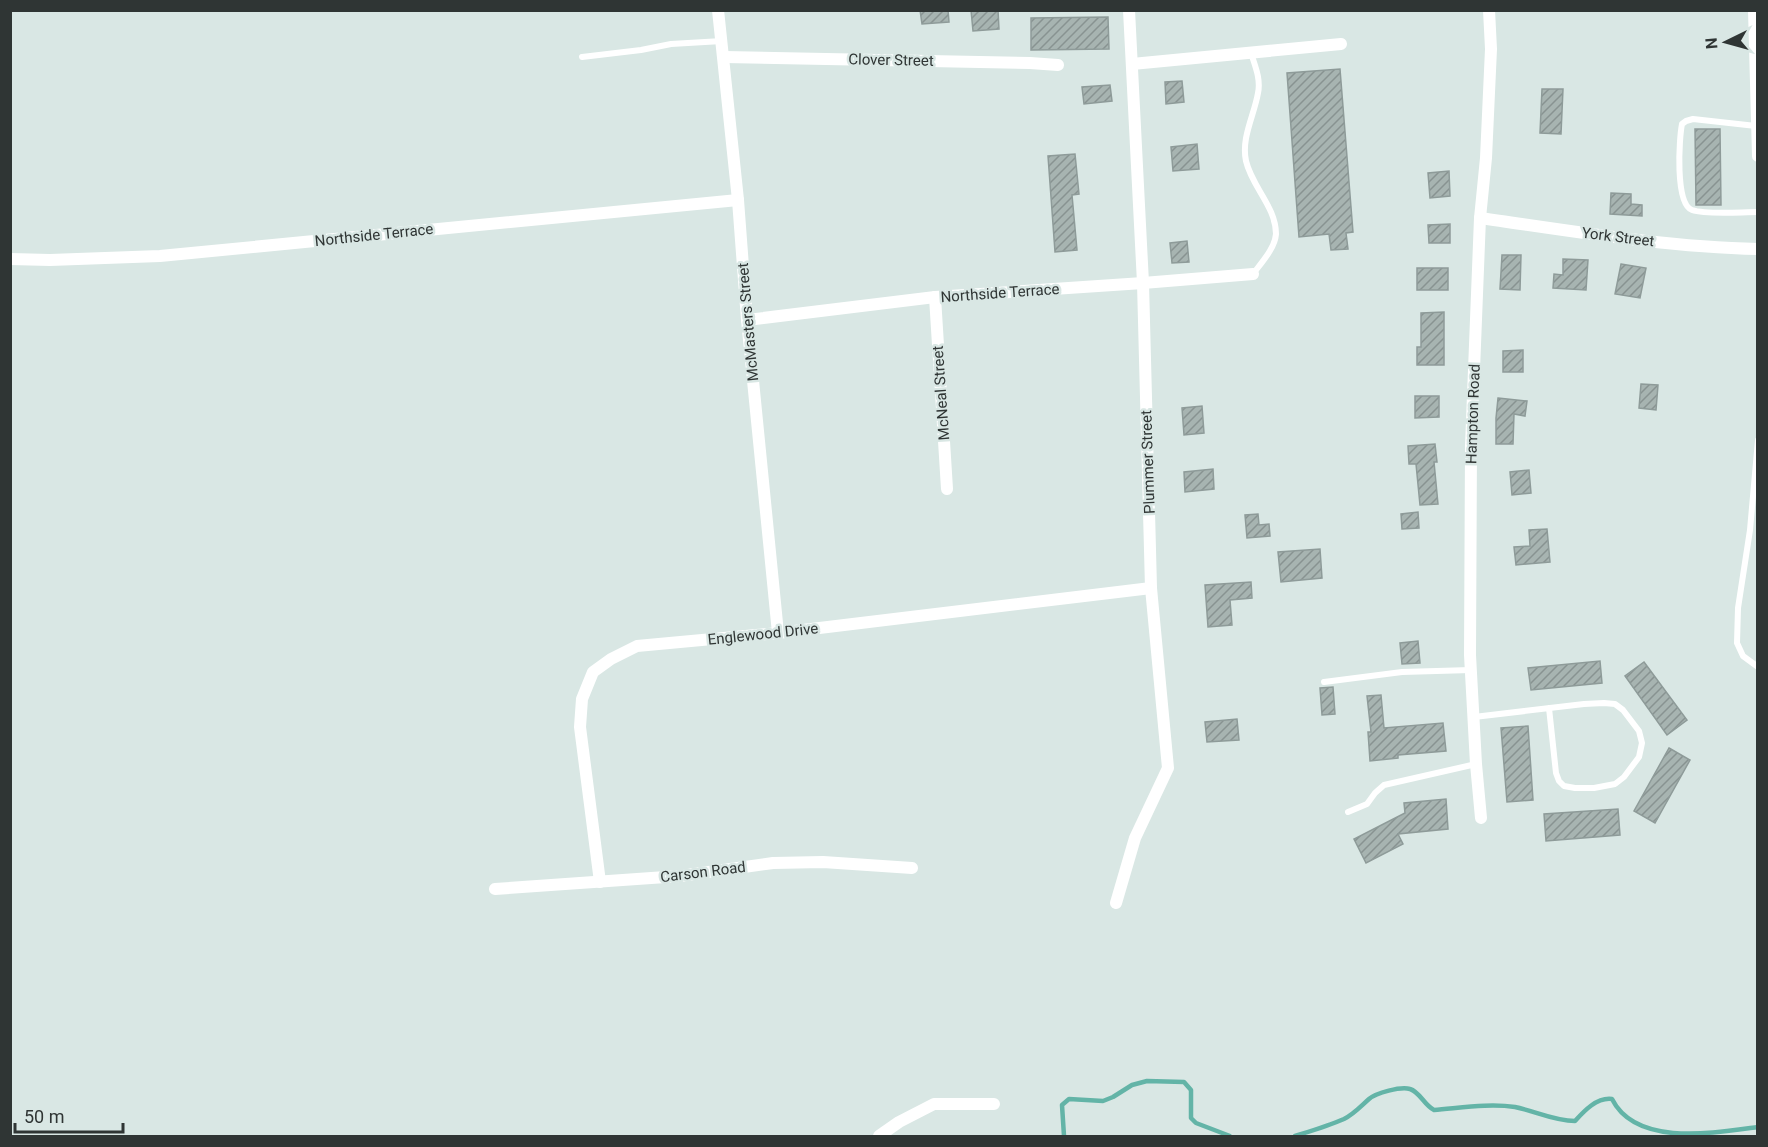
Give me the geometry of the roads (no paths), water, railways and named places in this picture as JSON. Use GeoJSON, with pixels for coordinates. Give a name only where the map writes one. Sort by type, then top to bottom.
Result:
{"type":"FeatureCollection","features":[{"type":"Feature","properties":{"kind":"street","name":"McMasters Street"},"geometry":{"type":"LineString","coordinates":[[718,10],[778,633]]}},
{"type":"Feature","properties":{"kind":"street","name":"Plummer Street"},"geometry":{"type":"LineString","coordinates":[[1116,903],[1135,838],[1168,768],[1151,588],[1143,283],[1129,10]]}},
{"type":"Feature","properties":{"kind":"street","name":"Hampton Road"},"geometry":{"type":"LineString","coordinates":[[1481,818],[1471,670],[1471,446],[1480,218],[1486,158],[1491,49],[1489,10]]}},
{"type":"Feature","properties":{"kind":"street"},"geometry":{"type":"LineString","coordinates":[[1754,10],[1758,156]]}},
{"type":"Feature","properties":{"kind":"street"},"geometry":{"type":"LineString","coordinates":[[1132,64],[1341,44]]}},
{"type":"Feature","properties":{"kind":"street","name":"Clover Street"},"geometry":{"type":"LineString","coordinates":[[724,57],[1058,65]]}},
{"type":"Feature","properties":{"kind":"street","name":"Northside Terrace"},"geometry":{"type":"LineString","coordinates":[[10,259],[160,256],[738,200]]}},
{"type":"Feature","properties":{"kind":"street","name":"York Street"},"geometry":{"type":"LineString","coordinates":[[1480,218],[1644,240],[1719,248],[1758,249]]}},
{"type":"Feature","properties":{"kind":"street","name":"Northside Terrace"},"geometry":{"type":"LineString","coordinates":[[747,320],[935,297],[1253,273]]}},
{"type":"Feature","properties":{"kind":"street","name":"McNeal Street"},"geometry":{"type":"LineString","coordinates":[[935,297],[947,489]]}},
{"type":"Feature","properties":{"kind":"street","name":"Englewood Drive"},"geometry":{"type":"LineString","coordinates":[[600,882],[580,727],[582,699],[593,672],[611,659],[637,646],[778,633],[1151,588]]}},
{"type":"Feature","properties":{"kind":"street","name":"Carson Road"},"geometry":{"type":"LineString","coordinates":[[495,889],[680,876],[773,863],[823,862],[912,868]]}},
{"type":"Feature","properties":{"kind":"street"},"geometry":{"type":"LineString","coordinates":[[879,1137],[899,1122],[934,1104],[994,1104]]}},
{"type":"Feature","properties":{"kind":"lane"},"geometry":{"type":"LineString","coordinates":[[582,57],[671,44],[722,41]]}},
{"type":"Feature","properties":{"kind":"lane"},"geometry":{"type":"LineString","coordinates":[[1251,53],[1259,76],[1259,92],[1245,145],[1246,161],[1275,222],[1276,236],[1271,249],[1253,273]]}},
{"type":"Feature","properties":{"kind":"lane"},"geometry":{"type":"LineString","coordinates":[[1756,126],[1693,119],[1682,124],[1680,131],[1681,183],[1683,199],[1687,207],[1692,210],[1758,212]]}},
{"type":"Feature","properties":{"kind":"lane"},"geometry":{"type":"LineString","coordinates":[[1758,440],[1750,530],[1738,608],[1737,643],[1743,656],[1758,667]]}},
{"type":"Feature","properties":{"kind":"lane"},"geometry":{"type":"LineString","coordinates":[[1324,682],[1402,672],[1471,670]]}},
{"type":"Feature","properties":{"kind":"lane"},"geometry":{"type":"LineString","coordinates":[[1474,717],[1549,708],[1584,704],[1615,704],[1623,710],[1639,731],[1642,743],[1639,757],[1624,777],[1615,783],[1594,788],[1564,786],[1556,773],[1549,708]]}},
{"type":"Feature","properties":{"kind":"lane"},"geometry":{"type":"LineString","coordinates":[[1348,812],[1367,804],[1384,785],[1476,764]]}},
{"type":"Feature","properties":{"kind":"waterway"},"geometry":{"type":"LineString","coordinates":[[1064,1136],[1062,1105],[1069,1099],[1103,1101],[1132,1085],[1147,1081],[1184,1082],[1191,1090],[1191,1118],[1196,1123],[1230,1136]]}},
{"type":"Feature","properties":{"kind":"waterway"},"geometry":{"type":"LineString","coordinates":[[1295,1136],[1344,1119],[1377,1094],[1406,1088],[1417,1093],[1434,1110],[1505,1106],[1575,1121],[1596,1102],[1612,1099],[1623,1114],[1657,1131],[1699,1133],[1758,1127]]}}]}
